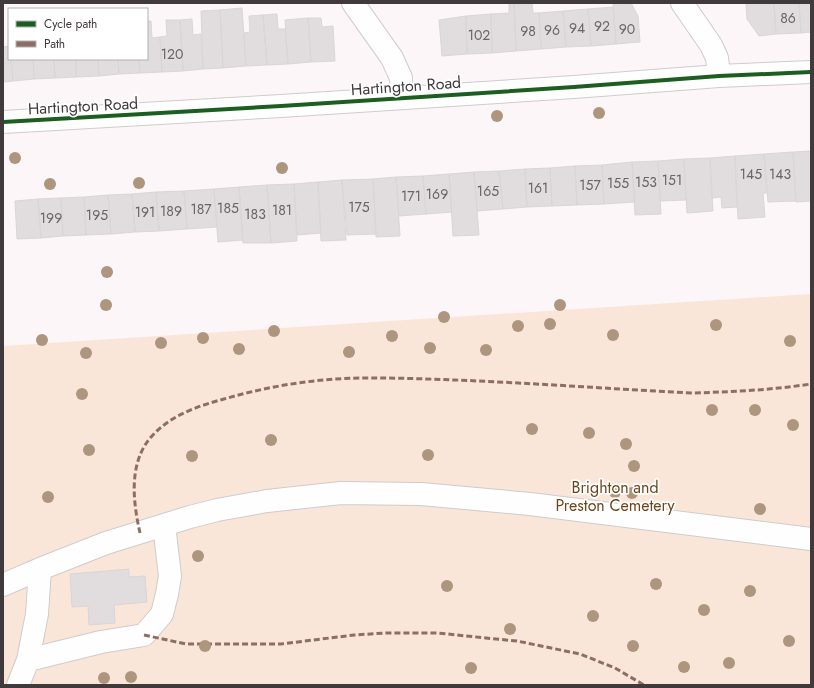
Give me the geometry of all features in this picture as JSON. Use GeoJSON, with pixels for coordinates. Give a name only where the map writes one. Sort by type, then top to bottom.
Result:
{"type":"FeatureCollection","features":[{"type":"Feature","properties":{"kind":"street"},"geometry":{"type":"LineString","coordinates":[[353,3],[392,58],[401,78],[402,98]]}},
{"type":"Feature","properties":{"kind":"street"},"geometry":{"type":"LineString","coordinates":[[682,3],[712,45],[717,58],[720,76]]}},
{"type":"Feature","properties":{"kind":"street","name":"Hartington Road"},"geometry":{"type":"LineString","coordinates":[[3,122],[574,87],[720,76],[811,72]]}},
{"type":"Feature","properties":{"kind":"street"},"geometry":{"type":"LineString","coordinates":[[3,585],[106,543],[217,510],[268,501],[341,493],[421,494],[530,504],[760,534],[811,539]]}},
{"type":"Feature","properties":{"kind":"street"},"geometry":{"type":"LineString","coordinates":[[28,660],[100,642],[144,635],[162,614],[167,594],[170,576],[164,525]]}},
{"type":"Feature","properties":{"kind":"street"},"geometry":{"type":"LineString","coordinates":[[18,685],[28,660],[37,614],[40,569]]}},
{"type":"Feature","properties":{"kind":"green space","name":"Brighton and Preston Cemetery"},"geometry":{"type":"Polygon","coordinates":[[[811,294],[811,685],[3,685],[3,346],[811,294]]]}},
{"type":"Feature","properties":{"kind":"building"},"geometry":{"type":"Polygon","coordinates":[[[509,3],[514,3],[516,51],[492,53],[491,14],[509,13],[509,3]]]}},
{"type":"Feature","properties":{"kind":"building"},"geometry":{"type":"Polygon","coordinates":[[[514,3],[532,3],[533,13],[539,13],[541,49],[516,51],[514,3]]]}},
{"type":"Feature","properties":{"kind":"building"},"geometry":{"type":"Polygon","coordinates":[[[613,3],[631,3],[638,16],[640,42],[616,44],[613,3]]]}},
{"type":"Feature","properties":{"kind":"building"},"geometry":{"type":"Polygon","coordinates":[[[746,3],[774,3],[776,34],[759,36],[747,19],[746,3]]]}},
{"type":"Feature","properties":{"kind":"building"},"geometry":{"type":"Polygon","coordinates":[[[774,3],[799,3],[801,33],[776,34],[774,3]]]}},
{"type":"Feature","properties":{"kind":"building"},"geometry":{"type":"Polygon","coordinates":[[[799,3],[811,3],[811,32],[801,33],[799,3]]]}},
{"type":"Feature","properties":{"kind":"building"},"geometry":{"type":"Polygon","coordinates":[[[613,7],[616,44],[591,46],[588,9],[613,7]]]}},
{"type":"Feature","properties":{"kind":"building"},"geometry":{"type":"Polygon","coordinates":[[[242,8],[246,66],[223,68],[220,10],[242,8]]]}},
{"type":"Feature","properties":{"kind":"building"},"geometry":{"type":"Polygon","coordinates":[[[588,9],[591,46],[566,47],[563,11],[588,9]]]}},
{"type":"Feature","properties":{"kind":"building"},"geometry":{"type":"Polygon","coordinates":[[[220,10],[223,68],[203,69],[201,11],[220,10]]]}},
{"type":"Feature","properties":{"kind":"building"},"geometry":{"type":"Polygon","coordinates":[[[563,11],[566,47],[541,49],[539,13],[563,11]]]}},
{"type":"Feature","properties":{"kind":"building"},"geometry":{"type":"Polygon","coordinates":[[[277,14],[278,29],[285,29],[288,64],[267,65],[263,15],[277,14]]]}},
{"type":"Feature","properties":{"kind":"building"},"geometry":{"type":"Polygon","coordinates":[[[491,14],[492,53],[467,54],[466,16],[491,14]]]}},
{"type":"Feature","properties":{"kind":"building"},"geometry":{"type":"Polygon","coordinates":[[[263,15],[267,65],[246,66],[244,33],[250,32],[249,16],[263,15]]]}},
{"type":"Feature","properties":{"kind":"building"},"geometry":{"type":"Polygon","coordinates":[[[466,16],[467,54],[442,56],[439,20],[466,16]]]}},
{"type":"Feature","properties":{"kind":"building"},"geometry":{"type":"Polygon","coordinates":[[[308,18],[321,18],[322,27],[333,26],[335,61],[311,62],[308,18]]]}},
{"type":"Feature","properties":{"kind":"building"},"geometry":{"type":"Polygon","coordinates":[[[308,18],[311,62],[288,64],[285,20],[308,18]]]}},
{"type":"Feature","properties":{"kind":"building"},"geometry":{"type":"Polygon","coordinates":[[[192,19],[193,35],[201,34],[203,69],[183,71],[180,20],[192,19]]]}},
{"type":"Feature","properties":{"kind":"building"},"geometry":{"type":"Polygon","coordinates":[[[166,20],[180,20],[183,71],[162,72],[160,37],[167,36],[166,20]]]}},
{"type":"Feature","properties":{"kind":"building"},"geometry":{"type":"Polygon","coordinates":[[[148,21],[151,21],[152,38],[160,37],[162,72],[140,73],[139,60],[148,60],[148,21]]]}},
{"type":"Feature","properties":{"kind":"building"},"geometry":{"type":"Polygon","coordinates":[[[8,46],[8,60],[11,60],[13,81],[3,82],[3,47],[8,46]]]}},
{"type":"Feature","properties":{"kind":"building"},"geometry":{"type":"Polygon","coordinates":[[[11,60],[33,60],[34,79],[13,81],[11,60]]]}},
{"type":"Feature","properties":{"kind":"building"},"geometry":{"type":"Polygon","coordinates":[[[33,60],[54,60],[55,78],[34,79],[33,60]]]}},
{"type":"Feature","properties":{"kind":"building"},"geometry":{"type":"Polygon","coordinates":[[[54,60],[76,60],[76,77],[55,78],[54,60]]]}},
{"type":"Feature","properties":{"kind":"building"},"geometry":{"type":"Polygon","coordinates":[[[76,60],[98,60],[99,76],[76,77],[76,60]]]}},
{"type":"Feature","properties":{"kind":"building"},"geometry":{"type":"Polygon","coordinates":[[[98,60],[118,60],[119,74],[99,76],[98,60]]]}},
{"type":"Feature","properties":{"kind":"building"},"geometry":{"type":"Polygon","coordinates":[[[118,60],[139,60],[140,73],[119,74],[118,60]]]}},
{"type":"Feature","properties":{"kind":"building"},"geometry":{"type":"Polygon","coordinates":[[[811,151],[811,201],[796,202],[793,152],[811,151]]]}},
{"type":"Feature","properties":{"kind":"building"},"geometry":{"type":"Polygon","coordinates":[[[793,152],[796,201],[768,202],[764,154],[793,152]]]}},
{"type":"Feature","properties":{"kind":"building"},"geometry":{"type":"Polygon","coordinates":[[[764,154],[767,193],[763,193],[765,217],[738,219],[735,156],[764,154]]]}},
{"type":"Feature","properties":{"kind":"building"},"geometry":{"type":"Polygon","coordinates":[[[735,156],[737,207],[722,208],[721,197],[712,198],[710,158],[735,156]]]}},
{"type":"Feature","properties":{"kind":"building"},"geometry":{"type":"Polygon","coordinates":[[[710,158],[713,211],[687,213],[684,159],[710,158]]]}},
{"type":"Feature","properties":{"kind":"building"},"geometry":{"type":"Polygon","coordinates":[[[684,159],[686,200],[660,201],[658,161],[684,159]]]}},
{"type":"Feature","properties":{"kind":"building"},"geometry":{"type":"Polygon","coordinates":[[[658,161],[661,214],[635,215],[632,162],[658,161]]]}},
{"type":"Feature","properties":{"kind":"building"},"geometry":{"type":"Polygon","coordinates":[[[632,162],[635,202],[604,204],[602,165],[632,162]]]}},
{"type":"Feature","properties":{"kind":"building"},"geometry":{"type":"Polygon","coordinates":[[[602,165],[604,204],[577,205],[575,166],[602,165]]]}},
{"type":"Feature","properties":{"kind":"building"},"geometry":{"type":"Polygon","coordinates":[[[575,166],[577,205],[552,206],[550,168],[575,166]]]}},
{"type":"Feature","properties":{"kind":"building"},"geometry":{"type":"Polygon","coordinates":[[[550,168],[552,206],[527,207],[525,169],[550,168]]]}},
{"type":"Feature","properties":{"kind":"building"},"geometry":{"type":"Polygon","coordinates":[[[525,169],[527,207],[503,209],[499,171],[525,169]]]}},
{"type":"Feature","properties":{"kind":"building"},"geometry":{"type":"Polygon","coordinates":[[[499,171],[503,209],[477,211],[474,172],[499,171]]]}},
{"type":"Feature","properties":{"kind":"building"},"geometry":{"type":"Polygon","coordinates":[[[474,172],[479,235],[453,236],[449,174],[474,172]]]}},
{"type":"Feature","properties":{"kind":"building"},"geometry":{"type":"Polygon","coordinates":[[[449,174],[452,212],[426,214],[423,176],[449,174]]]}},
{"type":"Feature","properties":{"kind":"building"},"geometry":{"type":"Polygon","coordinates":[[[423,176],[426,214],[399,216],[396,177],[423,176]]]}},
{"type":"Feature","properties":{"kind":"building"},"geometry":{"type":"Polygon","coordinates":[[[396,177],[400,236],[376,237],[373,179],[396,177]]]}},
{"type":"Feature","properties":{"kind":"building"},"geometry":{"type":"Polygon","coordinates":[[[373,179],[376,234],[347,235],[342,180],[373,179]]]}},
{"type":"Feature","properties":{"kind":"building"},"geometry":{"type":"Polygon","coordinates":[[[342,180],[346,240],[321,241],[318,182],[342,180]]]}},
{"type":"Feature","properties":{"kind":"building"},"geometry":{"type":"Polygon","coordinates":[[[318,182],[321,233],[297,235],[294,184],[318,182]]]}},
{"type":"Feature","properties":{"kind":"building"},"geometry":{"type":"Polygon","coordinates":[[[294,184],[297,241],[271,243],[267,185],[294,184]]]}},
{"type":"Feature","properties":{"kind":"building"},"geometry":{"type":"Polygon","coordinates":[[[267,185],[271,243],[243,243],[239,187],[267,185]]]}},
{"type":"Feature","properties":{"kind":"building"},"geometry":{"type":"Polygon","coordinates":[[[239,187],[243,240],[218,242],[214,189],[239,187]]]}},
{"type":"Feature","properties":{"kind":"building"},"geometry":{"type":"Polygon","coordinates":[[[214,189],[217,227],[187,229],[184,191],[214,189]]]}},
{"type":"Feature","properties":{"kind":"building"},"geometry":{"type":"Polygon","coordinates":[[[184,191],[187,229],[159,231],[156,192],[184,191]]]}},
{"type":"Feature","properties":{"kind":"building"},"geometry":{"type":"Polygon","coordinates":[[[156,192],[159,231],[135,232],[132,194],[156,192]]]}},
{"type":"Feature","properties":{"kind":"building"},"geometry":{"type":"Polygon","coordinates":[[[132,194],[135,232],[111,234],[108,195],[132,194]]]}},
{"type":"Feature","properties":{"kind":"building"},"geometry":{"type":"Polygon","coordinates":[[[108,195],[111,234],[86,235],[84,197],[108,195]]]}},
{"type":"Feature","properties":{"kind":"building"},"geometry":{"type":"Polygon","coordinates":[[[84,197],[86,235],[63,236],[61,198],[84,197]]]}},
{"type":"Feature","properties":{"kind":"building"},"geometry":{"type":"Polygon","coordinates":[[[61,198],[63,236],[41,238],[38,199],[61,198]]]}},
{"type":"Feature","properties":{"kind":"building"},"geometry":{"type":"Polygon","coordinates":[[[38,199],[41,238],[17,239],[15,201],[38,199]]]}},
{"type":"Feature","properties":{"kind":"building"},"geometry":{"type":"Polygon","coordinates":[[[129,569],[129,577],[145,576],[147,602],[114,605],[115,623],[89,625],[88,606],[72,607],[70,574],[129,569]]]}},
{"type":"Feature","properties":{"kind":"marked path"},"geometry":{"type":"LineString","coordinates":[[140,533],[134,496],[134,483],[139,458],[144,446],[159,429],[185,412],[242,394],[299,383],[357,378],[484,381],[691,393],[781,388],[811,384]]}},
{"type":"Feature","properties":{"kind":"marked path"},"geometry":{"type":"LineString","coordinates":[[144,635],[186,644],[281,644],[354,635],[386,633],[438,633],[517,641],[580,654],[615,668],[644,685]]}},
{"type":"Feature","properties":{"kind":"cycle path"},"geometry":{"type":"LineString","coordinates":[[3,122],[281,106],[719,76],[811,72]]}}]}
